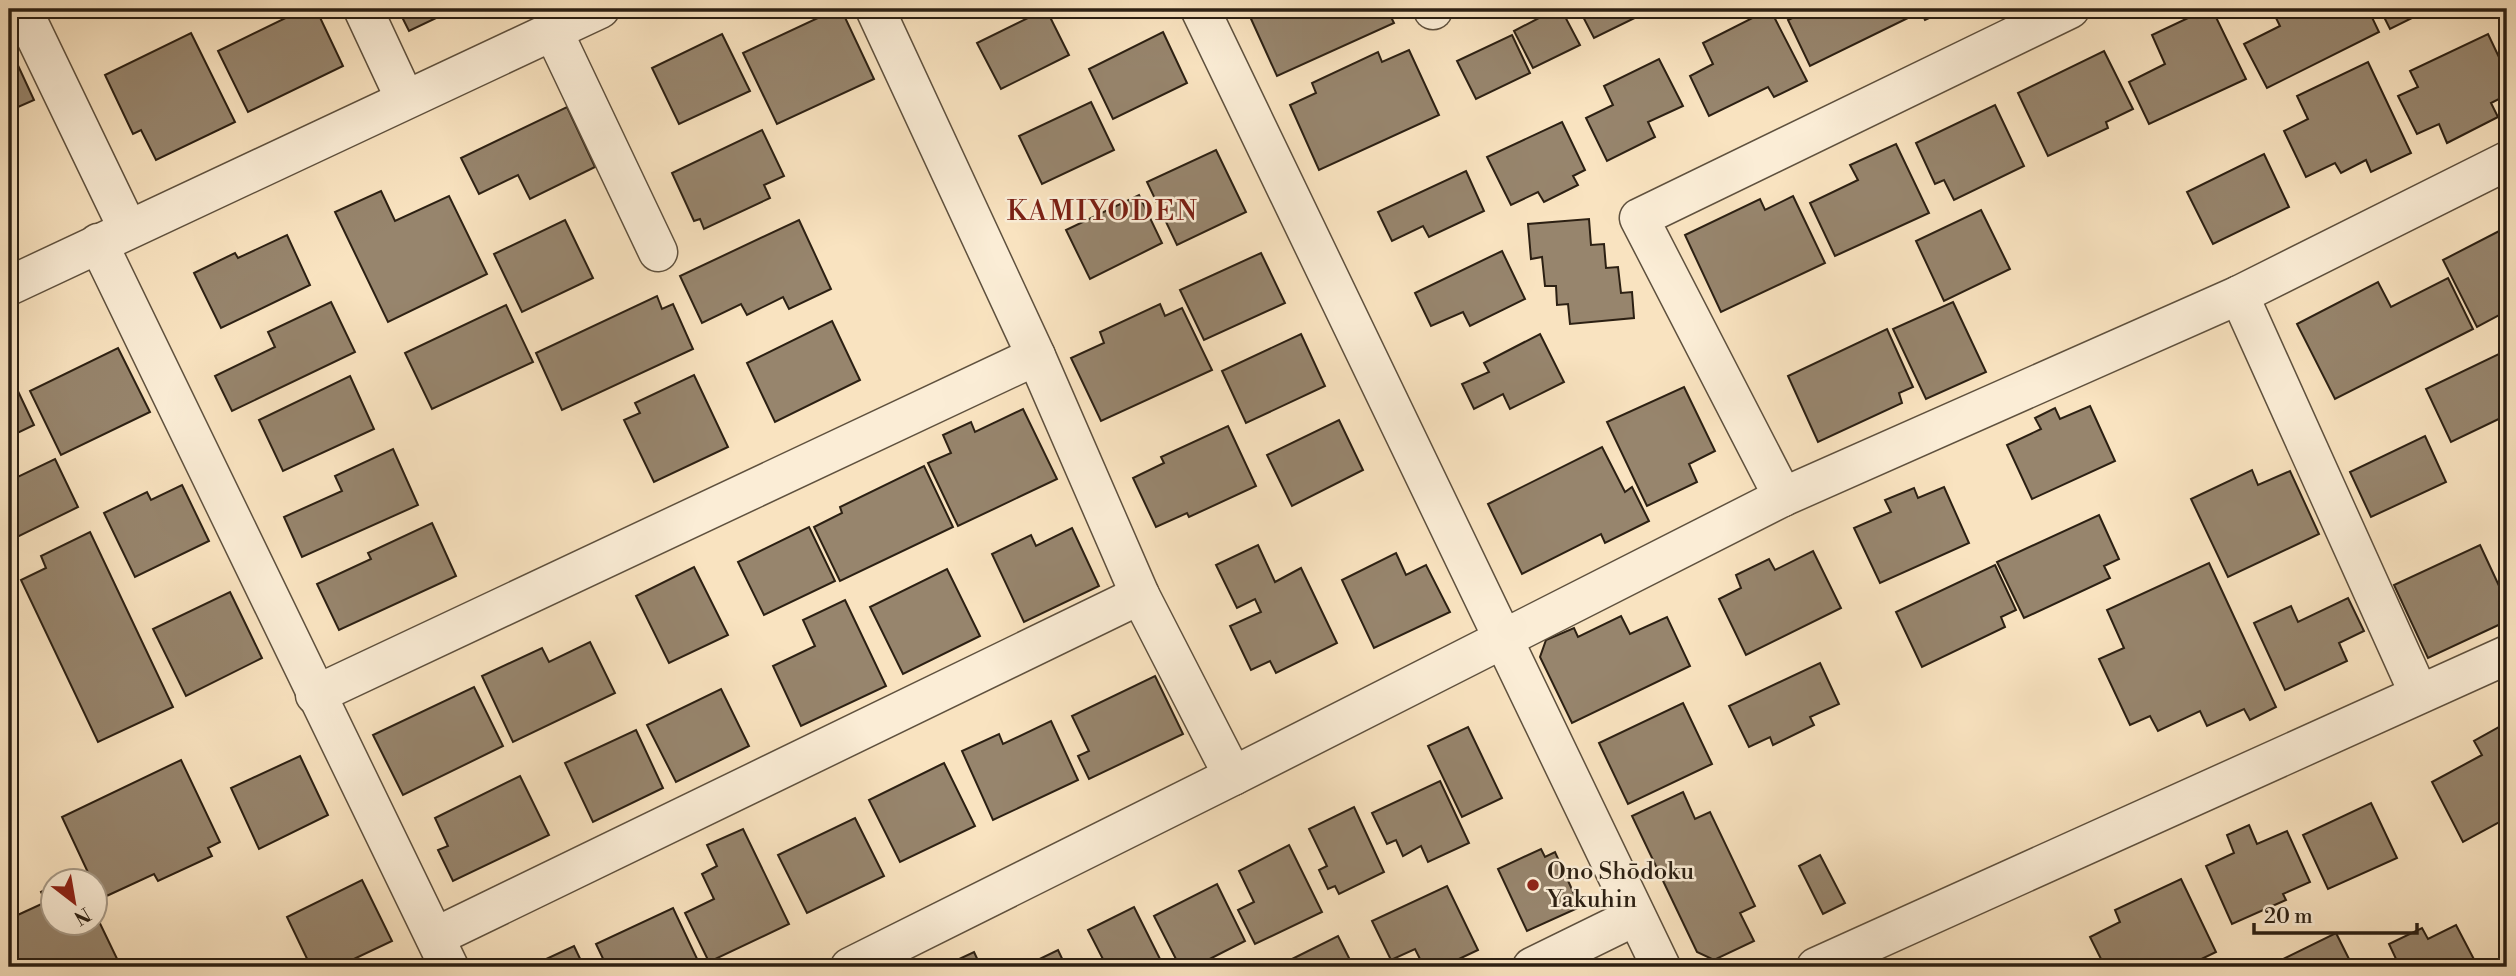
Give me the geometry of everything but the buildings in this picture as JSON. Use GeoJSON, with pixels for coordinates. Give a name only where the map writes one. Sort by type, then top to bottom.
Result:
{"type":"FeatureCollection","features":[{"type":"Feature","properties":{"kind":"street"},"geometry":{"type":"LineString","coordinates":[[22,9],[113,236],[315,695],[442,952],[1140,595]]}},
{"type":"Feature","properties":{"kind":"street"},"geometry":{"type":"LineString","coordinates":[[363,9],[405,99]]}},
{"type":"Feature","properties":{"kind":"street"},"geometry":{"type":"LineString","coordinates":[[9,286],[600,9]]}},
{"type":"Feature","properties":{"kind":"street"},"geometry":{"type":"LineString","coordinates":[[875,9],[1036,356],[1140,595],[1233,776]]}},
{"type":"Feature","properties":{"kind":"street"},"geometry":{"type":"LineString","coordinates":[[1200,9],[1661,967]]}},
{"type":"Feature","properties":{"kind":"street"},"geometry":{"type":"LineString","coordinates":[[1783,497],[1640,218],[2070,9]]}},
{"type":"Feature","properties":{"kind":"street"},"geometry":{"type":"LineString","coordinates":[[553,31],[658,252]]}},
{"type":"Feature","properties":{"kind":"street"},"geometry":{"type":"LineString","coordinates":[[850,967],[1783,497],[2239,295],[2507,161]]}},
{"type":"Feature","properties":{"kind":"street"},"geometry":{"type":"LineString","coordinates":[[2239,295],[2419,694]]}},
{"type":"Feature","properties":{"kind":"street"},"geometry":{"type":"LineString","coordinates":[[315,695],[1036,356]]}},
{"type":"Feature","properties":{"kind":"street"},"geometry":{"type":"LineString","coordinates":[[1816,967],[2507,655]]}},
{"type":"Feature","properties":{"kind":"street"},"geometry":{"type":"LineString","coordinates":[[1532,967],[1636,916]]}},
{"type":"Feature","properties":{"kind":"place","name":"Ono Shōdoku Yakuhin"},"geometry":{"type":"Point","coordinates":[1533,885]}},
{"type":"Feature","properties":{"kind":"district","name":"KAMIYODEN"},"geometry":{"type":"Point","coordinates":[1103,210]}}]}
